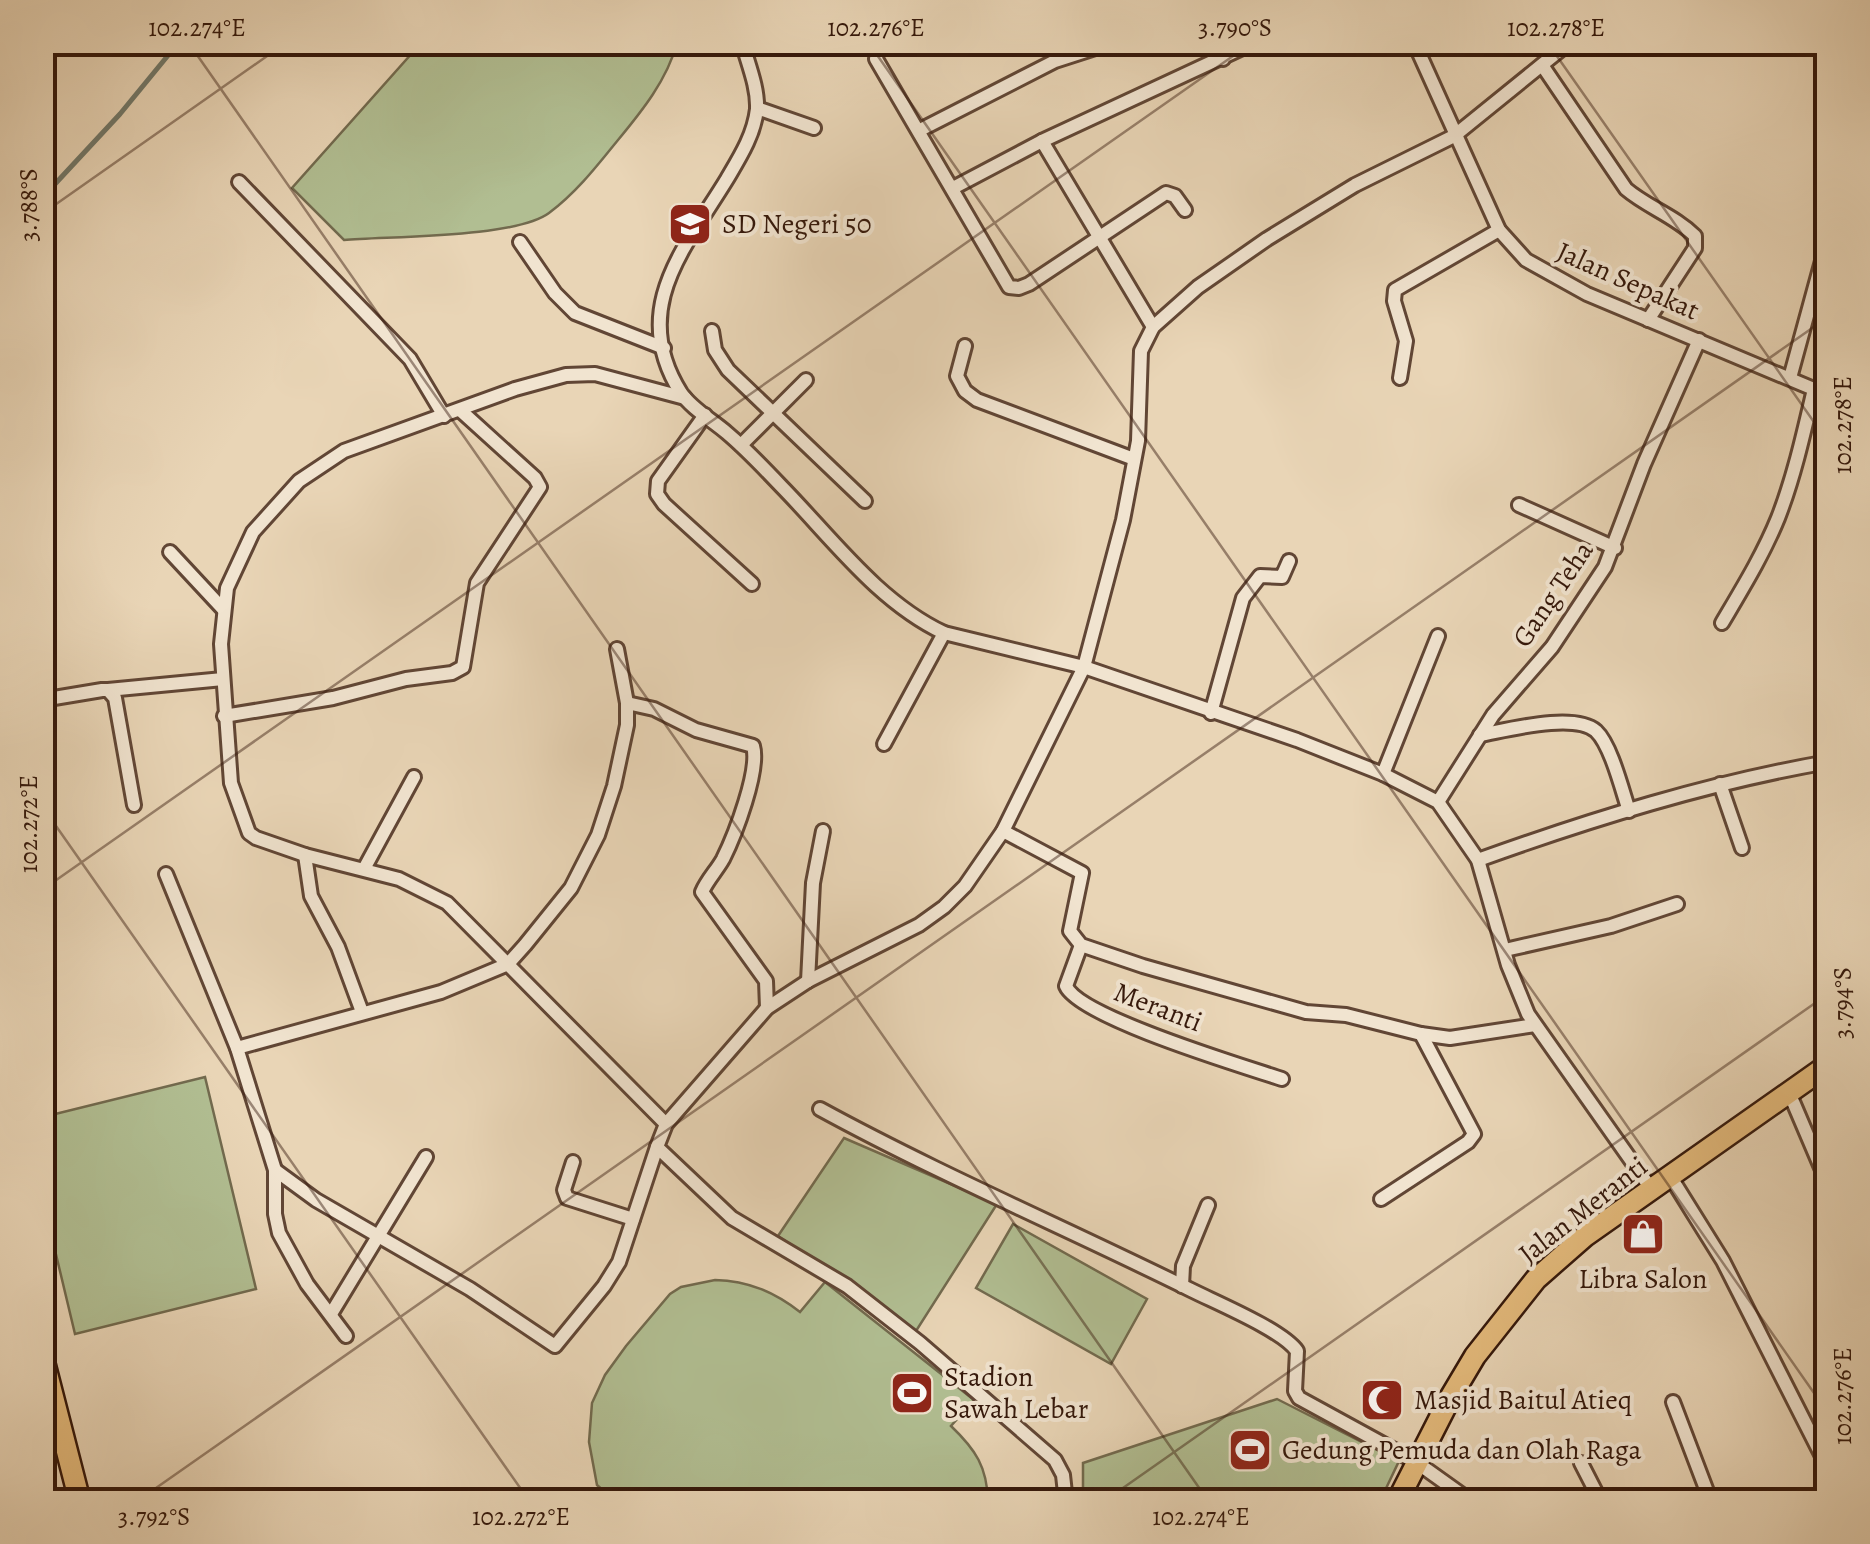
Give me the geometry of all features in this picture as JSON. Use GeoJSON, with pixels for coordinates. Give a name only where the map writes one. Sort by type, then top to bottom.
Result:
{"type":"FeatureCollection","features":[{"type":"Feature","properties":{"kind":"main road","name":"Jalan Meranti"},"geometry":{"type":"LineString","coordinates":[[1397,1502],[1475,1356],[1536,1279],[1585,1236],[1828,1065]]}},
{"type":"Feature","properties":{"kind":"main road"},"geometry":{"type":"LineString","coordinates":[[42,1354],[80,1502]]}},
{"type":"Feature","properties":{"kind":"street"},"geometry":{"type":"LineString","coordinates":[[742,42],[757,108],[746,148],[663,288],[660,312],[664,348],[685,398],[741,445],[896,603],[924,624],[944,633],[1084,667],[1297,740],[1384,774],[1438,802],[1478,860],[1515,985],[1535,1026],[1652,1190]]}},
{"type":"Feature","properties":{"kind":"street"},"geometry":{"type":"LineString","coordinates":[[888,42],[877,50],[876,59],[920,130],[985,250],[1013,289],[1028,284],[1098,240],[1166,192],[1175,196],[1185,210]]}},
{"type":"Feature","properties":{"kind":"street"},"geometry":{"type":"LineString","coordinates":[[920,130],[1055,61],[1114,42]]}},
{"type":"Feature","properties":{"kind":"street"},"geometry":{"type":"LineString","coordinates":[[1216,42],[1224,59]]}},
{"type":"Feature","properties":{"kind":"street"},"geometry":{"type":"LineString","coordinates":[[953,188],[1042,141],[1255,42]]}},
{"type":"Feature","properties":{"kind":"street","name":"Jalan Sepakat"},"geometry":{"type":"LineString","coordinates":[[1414,42],[1454,136],[1499,230],[1512,248],[1538,269],[1828,395]]}},
{"type":"Feature","properties":{"kind":"street"},"geometry":{"type":"LineString","coordinates":[[275,1170],[291,1184],[470,1289],[555,1346],[612,1275],[625,1248],[666,1124],[767,1008],[808,981],[904,933],[944,907],[965,886],[1003,831],[1084,667],[1123,520],[1134,459],[1140,364],[1153,327],[1198,287],[1267,239],[1356,185],[1454,136],[1570,42]]}},
{"type":"Feature","properties":{"kind":"street"},"geometry":{"type":"LineString","coordinates":[[1542,65],[1626,188],[1695,236],[1695,248],[1648,320]]}},
{"type":"Feature","properties":{"kind":"street"},"geometry":{"type":"LineString","coordinates":[[757,108],[814,128]]}},
{"type":"Feature","properties":{"kind":"street"},"geometry":{"type":"LineString","coordinates":[[1042,141],[1153,327]]}},
{"type":"Feature","properties":{"kind":"street"},"geometry":{"type":"LineString","coordinates":[[239,182],[410,358],[444,416]]}},
{"type":"Feature","properties":{"kind":"street"},"geometry":{"type":"LineString","coordinates":[[1400,378],[1406,341],[1394,302],[1395,290],[1499,230]]}},
{"type":"Feature","properties":{"kind":"street"},"geometry":{"type":"LineString","coordinates":[[1790,378],[1828,239]]}},
{"type":"Feature","properties":{"kind":"street"},"geometry":{"type":"LineString","coordinates":[[520,242],[555,293],[575,313],[664,348]]}},
{"type":"Feature","properties":{"kind":"street"},"geometry":{"type":"LineString","coordinates":[[712,330],[722,364],[865,501]]}},
{"type":"Feature","properties":{"kind":"street","name":"Gang Teha"},"geometry":{"type":"LineString","coordinates":[[1438,802],[1480,734],[1569,623],[1615,548],[1644,464],[1699,340]]}},
{"type":"Feature","properties":{"kind":"street"},"geometry":{"type":"LineString","coordinates":[[965,346],[956,376],[965,391],[977,400],[1134,459]]}},
{"type":"Feature","properties":{"kind":"street"},"geometry":{"type":"LineString","coordinates":[[666,1124],[447,903],[399,879],[304,855],[256,838],[246,829],[231,782],[222,679],[222,609],[231,574],[253,532],[298,481],[372,438],[528,385],[581,374],[685,398]]}},
{"type":"Feature","properties":{"kind":"street"},"geometry":{"type":"LineString","coordinates":[[741,445],[806,380]]}},
{"type":"Feature","properties":{"kind":"street"},"geometry":{"type":"LineString","coordinates":[[1722,623],[1778,518],[1814,389]]}},
{"type":"Feature","properties":{"kind":"street"},"geometry":{"type":"LineString","coordinates":[[224,716],[333,698],[406,679],[452,673],[463,667],[477,583],[540,487],[535,478],[460,410]]}},
{"type":"Feature","properties":{"kind":"street"},"geometry":{"type":"LineString","coordinates":[[705,416],[658,481],[657,494],[752,584]]}},
{"type":"Feature","properties":{"kind":"street"},"geometry":{"type":"LineString","coordinates":[[1519,505],[1615,548]]}},
{"type":"Feature","properties":{"kind":"street"},"geometry":{"type":"LineString","coordinates":[[170,552],[222,609]]}},
{"type":"Feature","properties":{"kind":"street"},"geometry":{"type":"LineString","coordinates":[[1211,713],[1244,598],[1260,576],[1282,577],[1289,561]]}},
{"type":"Feature","properties":{"kind":"street"},"geometry":{"type":"LineString","coordinates":[[884,744],[944,633]]}},
{"type":"Feature","properties":{"kind":"street"},"geometry":{"type":"LineString","coordinates":[[1384,774],[1438,636]]}},
{"type":"Feature","properties":{"kind":"street"},"geometry":{"type":"LineString","coordinates":[[236,1048],[441,992],[508,964],[556,910],[598,835],[621,764],[627,703],[617,649]]}},
{"type":"Feature","properties":{"kind":"street"},"geometry":{"type":"LineString","coordinates":[[42,700],[222,679]]}},
{"type":"Feature","properties":{"kind":"street"},"geometry":{"type":"LineString","coordinates":[[108,690],[116,702],[134,806]]}},
{"type":"Feature","properties":{"kind":"street"},"geometry":{"type":"LineString","coordinates":[[627,703],[654,708],[696,730],[753,746],[749,785],[730,840],[702,892],[766,981],[767,1008]]}},
{"type":"Feature","properties":{"kind":"street"},"geometry":{"type":"LineString","coordinates":[[1480,734],[1555,723],[1589,727],[1602,740],[1629,811]]}},
{"type":"Feature","properties":{"kind":"street"},"geometry":{"type":"LineString","coordinates":[[1478,860],[1556,832],[1720,784],[1828,762]]}},
{"type":"Feature","properties":{"kind":"street"},"geometry":{"type":"LineString","coordinates":[[364,870],[414,777]]}},
{"type":"Feature","properties":{"kind":"street"},"geometry":{"type":"LineString","coordinates":[[1720,784],[1742,848]]}},
{"type":"Feature","properties":{"kind":"street"},"geometry":{"type":"LineString","coordinates":[[808,981],[813,883],[823,831]]}},
{"type":"Feature","properties":{"kind":"street"},"geometry":{"type":"LineString","coordinates":[[1003,831],[1082,872],[1070,931],[1081,945],[1306,1012],[1346,1015],[1421,1034],[1462,1037],[1535,1026]]}},
{"type":"Feature","properties":{"kind":"street"},"geometry":{"type":"LineString","coordinates":[[304,855],[311,896],[338,948],[362,1012]]}},
{"type":"Feature","properties":{"kind":"street"},"geometry":{"type":"LineString","coordinates":[[166,874],[236,1048],[275,1170],[279,1234],[298,1271],[346,1336]]}},
{"type":"Feature","properties":{"kind":"street"},"geometry":{"type":"LineString","coordinates":[[1504,950],[1611,926],[1677,904]]}},
{"type":"Feature","properties":{"kind":"street","name":"Meranti"},"geometry":{"type":"LineString","coordinates":[[1081,945],[1066,986],[1077,1001],[1130,1026],[1282,1080]]}},
{"type":"Feature","properties":{"kind":"street"},"geometry":{"type":"LineString","coordinates":[[1381,1199],[1468,1142],[1474,1134],[1421,1034]]}},
{"type":"Feature","properties":{"kind":"street"},"geometry":{"type":"LineString","coordinates":[[1788,1090],[1828,1184]]}},
{"type":"Feature","properties":{"kind":"street"},"geometry":{"type":"LineString","coordinates":[[820,1109],[896,1150],[1096,1242],[1290,1343],[1297,1351],[1296,1395],[1416,1462],[1472,1502]]}},
{"type":"Feature","properties":{"kind":"street"},"geometry":{"type":"LineString","coordinates":[[658,1147],[732,1218],[847,1286],[1055,1460],[1063,1475],[1066,1502]]}},
{"type":"Feature","properties":{"kind":"street"},"geometry":{"type":"LineString","coordinates":[[332,1314],[426,1157]]}},
{"type":"Feature","properties":{"kind":"street"},"geometry":{"type":"LineString","coordinates":[[573,1162],[564,1190],[567,1198],[633,1219]]}},
{"type":"Feature","properties":{"kind":"street"},"geometry":{"type":"LineString","coordinates":[[1670,1176],[1723,1260],[1828,1468]]}},
{"type":"Feature","properties":{"kind":"street"},"geometry":{"type":"LineString","coordinates":[[1182,1286],[1183,1266],[1208,1205]]}},
{"type":"Feature","properties":{"kind":"street"},"geometry":{"type":"LineString","coordinates":[[1672,1402],[1711,1502]]}},
{"type":"Feature","properties":{"kind":"street"},"geometry":{"type":"LineString","coordinates":[[1581,1464],[1602,1502]]}},
{"type":"Feature","properties":{"kind":"green space"},"geometry":{"type":"Polygon","coordinates":[[[421,42],[677,43],[660,82],[636,118],[586,179],[549,213],[532,221],[481,231],[344,240],[292,188],[421,42]]]}},
{"type":"Feature","properties":{"kind":"green space"},"geometry":{"type":"Polygon","coordinates":[[[205,1077],[256,1289],[75,1334],[43,1200],[43,1117],[205,1077]]]}},
{"type":"Feature","properties":{"kind":"green space"},"geometry":{"type":"Polygon","coordinates":[[[844,1138],[997,1204],[916,1331],[778,1236],[844,1138]]]}},
{"type":"Feature","properties":{"kind":"green space"},"geometry":{"type":"Polygon","coordinates":[[[1013,1224],[1147,1299],[1111,1364],[976,1288],[1013,1224]]]}},
{"type":"Feature","properties":{"kind":"green space"},"geometry":{"type":"Polygon","coordinates":[[[715,1280],[761,1289],[800,1312],[825,1282],[974,1400],[951,1426],[978,1460],[988,1501],[615,1501],[597,1485],[589,1442],[592,1403],[605,1375],[670,1294],[681,1287],[715,1280]]]}},
{"type":"Feature","properties":{"kind":"green space","name":"Gedung Pemuda dan Olah Raga"},"geometry":{"type":"Polygon","coordinates":[[[1277,1399],[1399,1461],[1380,1501],[1083,1501],[1083,1463],[1277,1399]]]}},
{"type":"Feature","properties":{"kind":"waterway"},"geometry":{"type":"LineString","coordinates":[[42,198],[120,114],[179,42]]}},
{"type":"Feature","properties":{"kind":"place","name":"SD Negeri 50"},"geometry":{"type":"Point","coordinates":[690,224]}},
{"type":"Feature","properties":{"kind":"place","name":"Libra Salon"},"geometry":{"type":"Point","coordinates":[1643,1234]}},
{"type":"Feature","properties":{"kind":"place","name":"Stadion Sawah Lebar"},"geometry":{"type":"Point","coordinates":[912,1393]}},
{"type":"Feature","properties":{"kind":"place","name":"Masjid Baitul Atieq"},"geometry":{"type":"Point","coordinates":[1382,1400]}},
{"type":"Feature","properties":{"kind":"place","name":"Gedung Pemuda dan Olah Raga"},"geometry":{"type":"Point","coordinates":[1250,1450]}}]}
